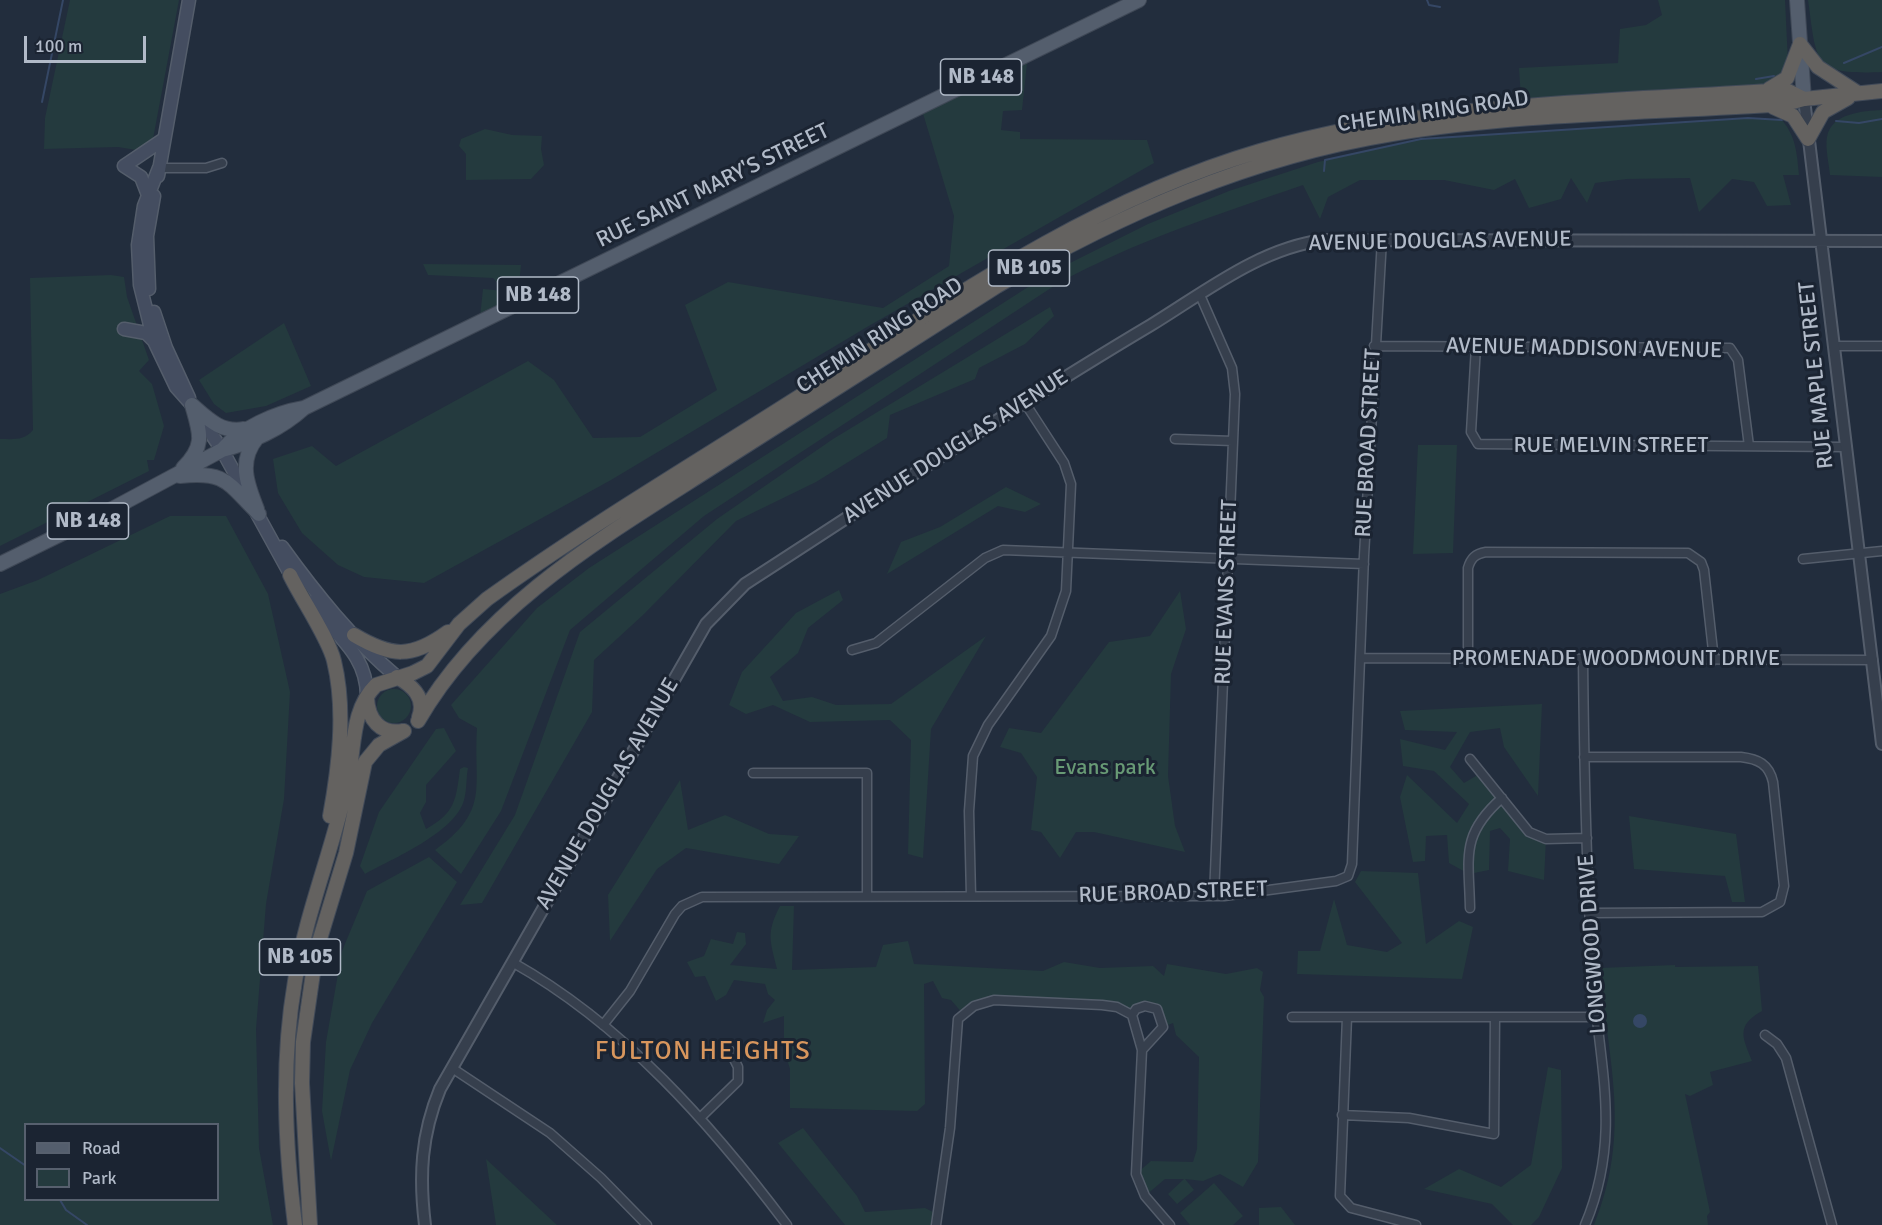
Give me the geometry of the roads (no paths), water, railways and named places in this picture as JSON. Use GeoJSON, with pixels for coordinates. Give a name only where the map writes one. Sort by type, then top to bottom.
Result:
{"type":"FeatureCollection","features":[{"type":"Feature","properties":{"kind":"highway"},"geometry":{"type":"LineString","coordinates":[[1761,92],[1776,87],[1788,78],[1800,44]]}},
{"type":"Feature","properties":{"kind":"highway"},"geometry":{"type":"LineString","coordinates":[[1768,105],[1785,110],[1792,116],[1808,140],[1823,112],[1858,93],[1839,79],[1822,72],[1800,44]]}},
{"type":"Feature","properties":{"kind":"highway","name":"CHEMIN RING ROAD"},"geometry":{"type":"LineString","coordinates":[[397,676],[413,673],[427,666],[459,624],[510,582],[980,280],[1110,208],[1170,182],[1259,151],[1387,122],[1460,112],[1786,90],[1804,99]]}},
{"type":"Feature","properties":{"kind":"highway","name":"CHEMIN RING ROAD"},"geometry":{"type":"LineString","coordinates":[[418,720],[443,683],[495,624],[573,560],[997,286],[1058,250],[1121,218],[1170,197],[1259,166],[1392,134],[1566,117],[1768,105],[1882,91]]}},
{"type":"Feature","properties":{"kind":"highway"},"geometry":{"type":"LineString","coordinates":[[290,575],[328,645],[334,660],[338,694],[339,734],[336,783],[310,912]]}},
{"type":"Feature","properties":{"kind":"highway"},"geometry":{"type":"LineString","coordinates":[[354,634],[385,651],[400,653],[432,644],[459,624]]}},
{"type":"Feature","properties":{"kind":"highway"},"geometry":{"type":"LineString","coordinates":[[397,676],[411,685],[419,696],[421,705],[418,720],[404,731],[396,732],[380,728],[369,714],[366,698],[376,685],[397,676]]}},
{"type":"Feature","properties":{"kind":"highway","name":"NB 105"},"geometry":{"type":"LineString","coordinates":[[295,1225],[286,1106],[288,1038],[295,980],[310,912],[348,779],[358,714],[366,698]]}},
{"type":"Feature","properties":{"kind":"highway","name":"NB 105"},"geometry":{"type":"LineString","coordinates":[[310,1225],[302,1083],[303,1042],[316,952],[346,853],[365,762],[379,745],[404,731]]}},
{"type":"Feature","properties":{"kind":"main road"},"geometry":{"type":"LineString","coordinates":[[174,476],[194,457],[200,445],[192,405],[157,323],[148,280],[147,236],[189,0]]}},
{"type":"Feature","properties":{"kind":"main road","name":"RUE SAINT MARY'S STREET"},"geometry":{"type":"LineString","coordinates":[[0,564],[222,450],[238,447],[257,431],[291,420],[304,408],[1139,0]]}},
{"type":"Feature","properties":{"kind":"main road","name":"RUE MAPLE STREET"},"geometry":{"type":"LineString","coordinates":[[1797,0],[1804,99]]}},
{"type":"Feature","properties":{"kind":"main road"},"geometry":{"type":"LineString","coordinates":[[148,195],[141,177],[124,166],[164,139]]}},
{"type":"Feature","properties":{"kind":"main road"},"geometry":{"type":"LineString","coordinates":[[159,168],[148,195],[138,244],[145,308],[154,341],[176,387],[192,405],[222,450],[259,514],[290,575],[362,664],[367,683],[366,698]]}},
{"type":"Feature","properties":{"kind":"main road"},"geometry":{"type":"LineString","coordinates":[[145,308],[136,323],[124,329],[146,333],[154,341]]}},
{"type":"Feature","properties":{"kind":"main road"},"geometry":{"type":"LineString","coordinates":[[192,405],[217,426],[257,431],[245,466],[248,485],[259,514]]}},
{"type":"Feature","properties":{"kind":"main road"},"geometry":{"type":"LineString","coordinates":[[174,476],[206,473],[222,477],[259,514],[319,597],[369,653],[397,676]]}},
{"type":"Feature","properties":{"kind":"street","name":"RUE MAPLE STREET"},"geometry":{"type":"LineString","coordinates":[[1804,99],[1823,241],[1845,447],[1882,744]]}},
{"type":"Feature","properties":{"kind":"street"},"geometry":{"type":"LineString","coordinates":[[159,168],[206,168],[222,163]]}},
{"type":"Feature","properties":{"kind":"street","name":"AVENUE DOUGLAS AVENUE"},"geometry":{"type":"LineString","coordinates":[[425,1225],[421,1172],[422,1145],[430,1114],[452,1068],[706,624],[746,584],[1025,403],[1255,262],[1288,247],[1324,240],[1382,239],[1882,241]]}},
{"type":"Feature","properties":{"kind":"street","name":"RUE BROAD STREET"},"geometry":{"type":"LineString","coordinates":[[603,1025],[630,992],[675,914],[691,901],[713,896],[1214,896],[1299,888],[1336,881],[1348,876],[1352,864],[1374,346],[1382,239]]}},
{"type":"Feature","properties":{"kind":"street","name":"RUE EVANS STREET"},"geometry":{"type":"LineString","coordinates":[[1200,295],[1232,368],[1235,394],[1214,896]]}},
{"type":"Feature","properties":{"kind":"street","name":"AVENUE MADDISON AVENUE"},"geometry":{"type":"LineString","coordinates":[[1374,346],[1730,348],[1738,360],[1749,446]]}},
{"type":"Feature","properties":{"kind":"street","name":"RUE MELVIN STREET"},"geometry":{"type":"LineString","coordinates":[[1476,346],[1471,432],[1478,444],[1845,447]]}},
{"type":"Feature","properties":{"kind":"street"},"geometry":{"type":"LineString","coordinates":[[1835,346],[1882,346]]}},
{"type":"Feature","properties":{"kind":"street"},"geometry":{"type":"LineString","coordinates":[[971,896],[969,811],[974,756],[994,715],[1051,636],[1066,591],[1072,495],[1068,473],[1025,403]]}},
{"type":"Feature","properties":{"kind":"street"},"geometry":{"type":"LineString","coordinates":[[1175,439],[1233,441]]}},
{"type":"Feature","properties":{"kind":"street"},"geometry":{"type":"LineString","coordinates":[[852,650],[876,644],[994,553],[1011,549],[1364,564]]}},
{"type":"Feature","properties":{"kind":"street"},"geometry":{"type":"LineString","coordinates":[[1803,559],[1882,551]]}},
{"type":"Feature","properties":{"kind":"street"},"geometry":{"type":"LineString","coordinates":[[1468,659],[1468,568],[1470,560],[1477,554],[1486,552],[1688,553],[1695,556],[1704,570],[1714,660]]}},
{"type":"Feature","properties":{"kind":"street","name":"PROMENADE WOODMOUNT DRIVE"},"geometry":{"type":"LineString","coordinates":[[1360,658],[1873,660]]}},
{"type":"Feature","properties":{"kind":"street","name":"LONGWOOD DRIVE"},"geometry":{"type":"LineString","coordinates":[[1583,659],[1589,913],[1607,1136],[1600,1185],[1585,1225]]}},
{"type":"Feature","properties":{"kind":"street"},"geometry":{"type":"LineString","coordinates":[[1584,757],[1741,757],[1764,764],[1770,771],[1773,782],[1784,886],[1780,902],[1762,912],[1589,913]]}},
{"type":"Feature","properties":{"kind":"street"},"geometry":{"type":"LineString","coordinates":[[1470,759],[1529,831],[1537,836],[1555,840],[1587,838]]}},
{"type":"Feature","properties":{"kind":"street"},"geometry":{"type":"LineString","coordinates":[[753,773],[867,773],[867,896]]}},
{"type":"Feature","properties":{"kind":"street"},"geometry":{"type":"LineString","coordinates":[[1470,908],[1469,847],[1472,834],[1484,814],[1502,798]]}},
{"type":"Feature","properties":{"kind":"street"},"geometry":{"type":"LineString","coordinates":[[512,962],[571,998],[603,1025],[700,1118],[787,1225]]}},
{"type":"Feature","properties":{"kind":"street"},"geometry":{"type":"LineString","coordinates":[[936,1225],[950,1128],[958,1019],[974,1006],[994,1000],[1102,1005],[1118,1007],[1132,1015],[1142,1050],[1136,1174],[1145,1196],[1170,1225]]}},
{"type":"Feature","properties":{"kind":"street"},"geometry":{"type":"LineString","coordinates":[[1132,1015],[1136,1009],[1145,1006],[1157,1009],[1162,1019],[1163,1027],[1142,1050]]}},
{"type":"Feature","properties":{"kind":"street"},"geometry":{"type":"LineString","coordinates":[[1292,1017],[1597,1017]]}},
{"type":"Feature","properties":{"kind":"street"},"geometry":{"type":"LineString","coordinates":[[1347,1017],[1338,1188],[1344,1203],[1360,1211],[1416,1225]]}},
{"type":"Feature","properties":{"kind":"street"},"geometry":{"type":"LineString","coordinates":[[1342,1115],[1409,1118],[1494,1134],[1495,1017]]}},
{"type":"Feature","properties":{"kind":"street"},"geometry":{"type":"LineString","coordinates":[[1765,1035],[1778,1044],[1785,1058],[1832,1225]]}},
{"type":"Feature","properties":{"kind":"street"},"geometry":{"type":"LineString","coordinates":[[700,1118],[738,1082],[738,1067],[730,1051]]}},
{"type":"Feature","properties":{"kind":"street"},"geometry":{"type":"LineString","coordinates":[[452,1068],[550,1133],[601,1178],[648,1225]]}},
{"type":"Feature","properties":{"kind":"water"},"geometry":{"type":"Polygon","coordinates":[[[1637,1014],[1643,1014],[1647,1021],[1643,1028],[1637,1028],[1633,1024],[1633,1018],[1637,1014]]]}},
{"type":"Feature","properties":{"kind":"waterway"},"geometry":{"type":"LineString","coordinates":[[42,102],[63,0]]}},
{"type":"Feature","properties":{"kind":"waterway"},"geometry":{"type":"LineString","coordinates":[[1427,0],[1429,5],[1440,7]]}},
{"type":"Feature","properties":{"kind":"waterway"},"geometry":{"type":"LineString","coordinates":[[1844,63],[1882,47]]}},
{"type":"Feature","properties":{"kind":"waterway"},"geometry":{"type":"LineString","coordinates":[[1756,79],[1774,76]]}},
{"type":"Feature","properties":{"kind":"waterway"},"geometry":{"type":"LineString","coordinates":[[1324,171],[1325,160],[1421,139],[1748,118],[1782,120]]}},
{"type":"Feature","properties":{"kind":"waterway"},"geometry":{"type":"LineString","coordinates":[[1836,121],[1859,123],[1882,119]]}},
{"type":"Feature","properties":{"kind":"waterway"},"geometry":{"type":"LineString","coordinates":[[0,1148],[24,1165]]}},
{"type":"Feature","properties":{"kind":"waterway"},"geometry":{"type":"LineString","coordinates":[[61,1201],[66,1210],[87,1225]]}},
{"type":"Feature","properties":{"kind":"district","name":"FULTON HEIGHTS"},"geometry":{"type":"Point","coordinates":[703,1052]}},
{"type":"Feature","properties":{"kind":"park label","name":"Evans park"},"geometry":{"type":"Point","coordinates":[1105,768]}}]}
